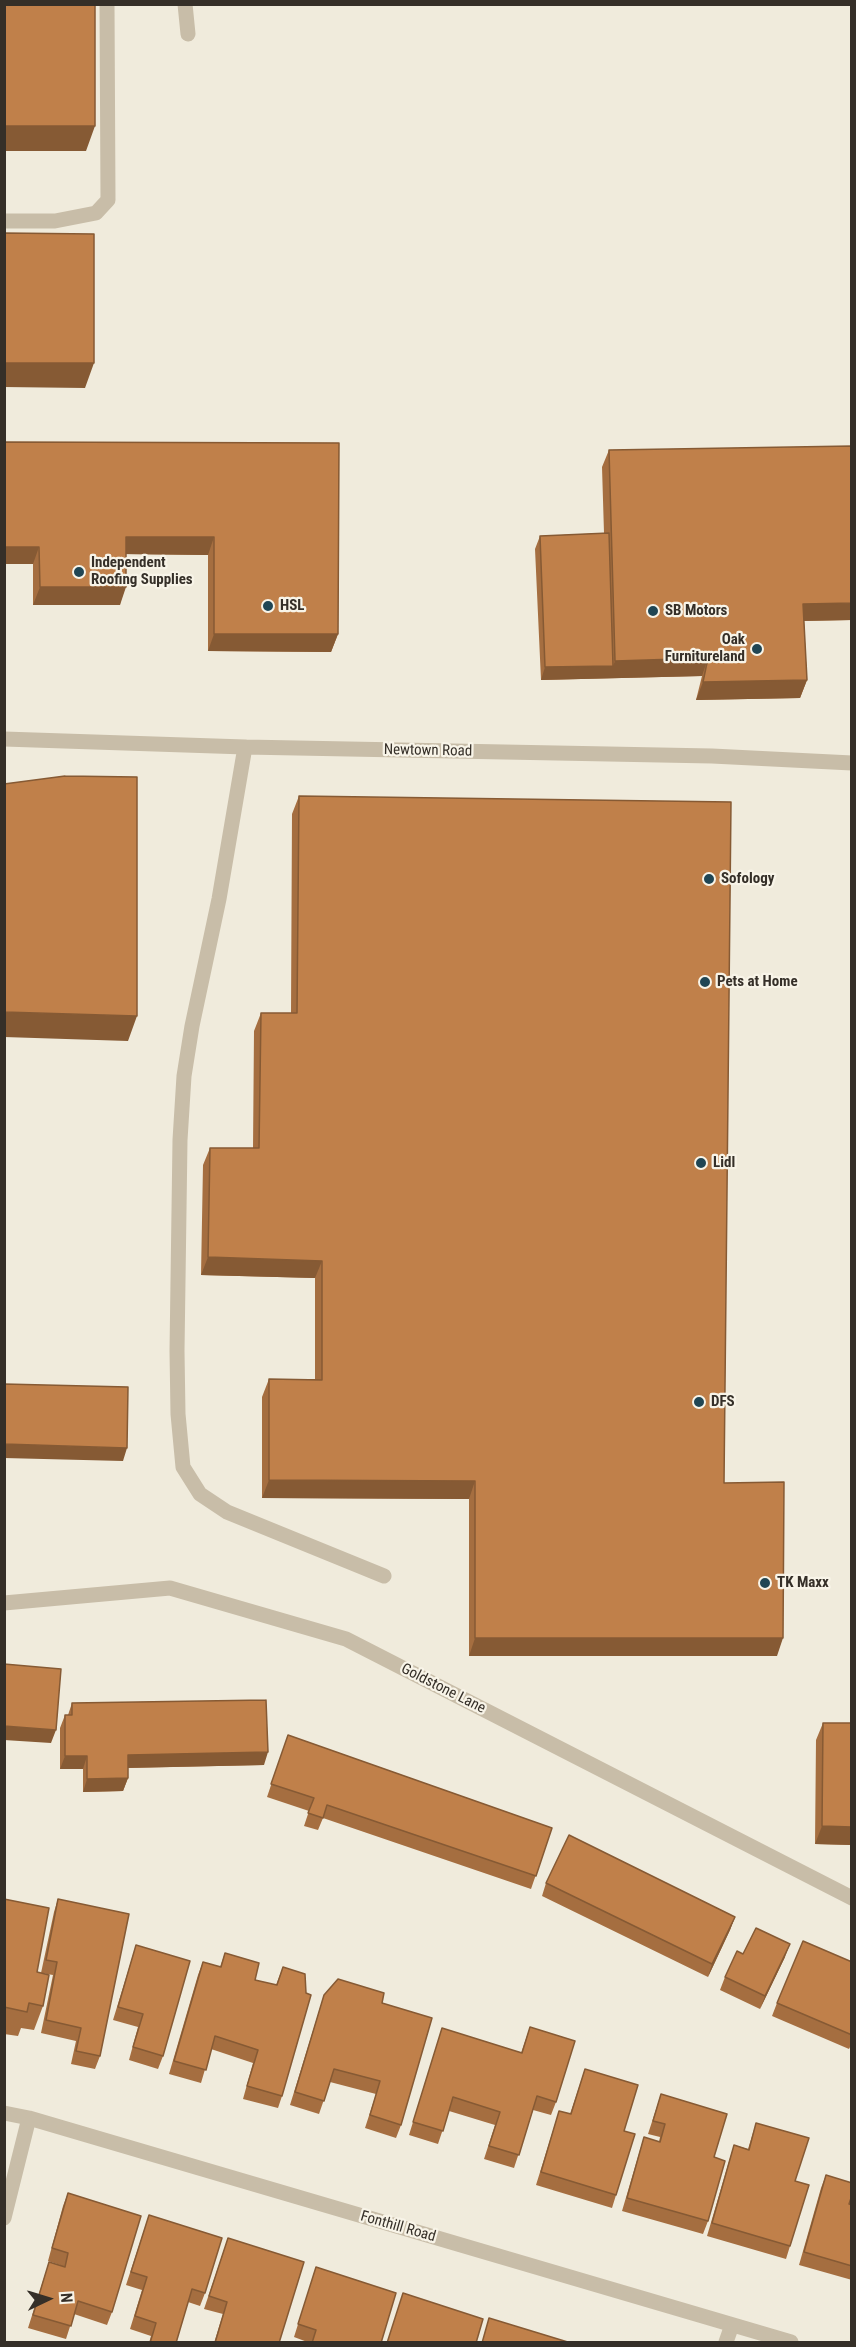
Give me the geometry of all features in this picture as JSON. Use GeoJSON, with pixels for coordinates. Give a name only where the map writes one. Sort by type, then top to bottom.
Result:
{"type":"FeatureCollection","features":[{"type":"Feature","properties":{"kind":"street"},"geometry":{"type":"LineString","coordinates":[[4,221],[55,221],[96,213],[108,200],[106,4]]}},
{"type":"Feature","properties":{"kind":"street"},"geometry":{"type":"LineString","coordinates":[[186,4],[188,34]]}},
{"type":"Feature","properties":{"kind":"street","name":"Newtown Road"},"geometry":{"type":"LineString","coordinates":[[4,740],[712,756],[852,764]]}},
{"type":"Feature","properties":{"kind":"street"},"geometry":{"type":"LineString","coordinates":[[245,747],[224,876],[192,1026],[184,1076],[180,1140],[177,1351],[178,1414],[183,1467],[200,1494],[227,1512],[384,1576]]}},
{"type":"Feature","properties":{"kind":"street","name":"Goldstone Lane"},"geometry":{"type":"LineString","coordinates":[[4,1603],[170,1588],[346,1639],[852,1898]]}},
{"type":"Feature","properties":{"kind":"street","name":"Fonthill Road"},"geometry":{"type":"LineString","coordinates":[[4,2113],[29,2118],[791,2343]]}},
{"type":"Feature","properties":{"kind":"street"},"geometry":{"type":"LineString","coordinates":[[4,2218],[29,2118]]}},
{"type":"Feature","properties":{"kind":"street"},"geometry":{"type":"LineString","coordinates":[[726,2343],[732,2325]]}},
{"type":"Feature","properties":{"kind":"building"},"geometry":{"type":"Polygon","coordinates":[[[4,4],[95,4],[95,126],[4,126],[4,4]]]}},
{"type":"Feature","properties":{"kind":"building"},"geometry":{"type":"Polygon","coordinates":[[[4,233],[94,234],[94,363],[4,363],[4,233]]]}},
{"type":"Feature","properties":{"kind":"building"},"geometry":{"type":"Polygon","coordinates":[[[4,442],[339,443],[338,634],[214,634],[214,537],[126,537],[126,587],[40,587],[39,547],[4,547],[4,442]]]}},
{"type":"Feature","properties":{"kind":"building"},"geometry":{"type":"Polygon","coordinates":[[[852,446],[852,603],[803,604],[807,680],[703,682],[708,658],[615,661],[609,450],[852,446]]]}},
{"type":"Feature","properties":{"kind":"building"},"geometry":{"type":"Polygon","coordinates":[[[609,533],[613,666],[545,667],[540,536],[609,533]]]}},
{"type":"Feature","properties":{"kind":"building"},"geometry":{"type":"Polygon","coordinates":[[[65,776],[137,777],[137,1016],[4,1012],[4,784],[65,776]]]}},
{"type":"Feature","properties":{"kind":"building"},"geometry":{"type":"Polygon","coordinates":[[[299,796],[731,802],[724,1483],[784,1482],[783,1638],[475,1638],[475,1481],[269,1480],[269,1379],[322,1380],[322,1261],[208,1257],[210,1148],[259,1148],[261,1013],[297,1013],[299,796]]]}},
{"type":"Feature","properties":{"kind":"building"},"geometry":{"type":"Polygon","coordinates":[[[4,1384],[128,1387],[127,1448],[4,1444],[4,1384]]]}},
{"type":"Feature","properties":{"kind":"building"},"geometry":{"type":"Polygon","coordinates":[[[4,1664],[61,1669],[56,1730],[4,1726],[4,1664]]]}},
{"type":"Feature","properties":{"kind":"building"},"geometry":{"type":"Polygon","coordinates":[[[266,1700],[268,1752],[128,1755],[128,1778],[87,1779],[87,1756],[65,1756],[65,1715],[72,1715],[72,1703],[266,1700]]]}},
{"type":"Feature","properties":{"kind":"building"},"geometry":{"type":"Polygon","coordinates":[[[823,1723],[852,1723],[852,1827],[822,1826],[823,1723]]]}},
{"type":"Feature","properties":{"kind":"building"},"geometry":{"type":"Polygon","coordinates":[[[288,1735],[552,1828],[536,1876],[327,1805],[323,1818],[308,1813],[314,1798],[271,1784],[288,1735]]]}},
{"type":"Feature","properties":{"kind":"building"},"geometry":{"type":"Polygon","coordinates":[[[569,1835],[735,1917],[712,1964],[546,1883],[569,1835]]]}},
{"type":"Feature","properties":{"kind":"building"},"geometry":{"type":"Polygon","coordinates":[[[4,1899],[49,1908],[37,1972],[49,1975],[43,2006],[29,2003],[27,2012],[4,2007],[4,1899]]]}},
{"type":"Feature","properties":{"kind":"building"},"geometry":{"type":"Polygon","coordinates":[[[58,1899],[129,1914],[100,2056],[76,2051],[81,2028],[46,2020],[57,1962],[46,1960],[58,1899]]]}},
{"type":"Feature","properties":{"kind":"building"},"geometry":{"type":"Polygon","coordinates":[[[756,1928],[790,1944],[765,1996],[725,1977],[737,1951],[743,1954],[756,1928]]]}},
{"type":"Feature","properties":{"kind":"building"},"geometry":{"type":"Polygon","coordinates":[[[803,1941],[852,1962],[852,2035],[777,2003],[803,1941]]]}},
{"type":"Feature","properties":{"kind":"building"},"geometry":{"type":"Polygon","coordinates":[[[136,1945],[190,1961],[163,2056],[133,2047],[143,2014],[118,2007],[136,1945]]]}},
{"type":"Feature","properties":{"kind":"building"},"geometry":{"type":"Polygon","coordinates":[[[225,1953],[259,1963],[255,1980],[277,1985],[283,1967],[305,1974],[306,1993],[311,1995],[282,2096],[247,2086],[258,2050],[215,2036],[206,2070],[174,2061],[203,1962],[221,1967],[225,1953]]]}},
{"type":"Feature","properties":{"kind":"building"},"geometry":{"type":"Polygon","coordinates":[[[338,1979],[384,1993],[382,2003],[432,2018],[401,2125],[370,2115],[380,2081],[334,2069],[324,2101],[295,2092],[324,1995],[338,1979]]]}},
{"type":"Feature","properties":{"kind":"building"},"geometry":{"type":"Polygon","coordinates":[[[530,2027],[575,2041],[556,2102],[537,2096],[519,2155],[489,2146],[500,2112],[453,2097],[443,2131],[413,2122],[442,2028],[522,2053],[530,2027]]]}},
{"type":"Feature","properties":{"kind":"building"},"geometry":{"type":"Polygon","coordinates":[[[585,2069],[638,2085],[624,2131],[635,2134],[616,2195],[541,2172],[559,2111],[571,2114],[585,2069]]]}},
{"type":"Feature","properties":{"kind":"building"},"geometry":{"type":"Polygon","coordinates":[[[661,2094],[727,2114],[714,2157],[725,2161],[708,2221],[627,2198],[644,2137],[660,2142],[665,2124],[653,2121],[661,2094]]]}},
{"type":"Feature","properties":{"kind":"building"},"geometry":{"type":"Polygon","coordinates":[[[756,2123],[809,2138],[795,2181],[809,2185],[790,2246],[712,2223],[734,2145],[749,2150],[756,2123]]]}},
{"type":"Feature","properties":{"kind":"building"},"geometry":{"type":"Polygon","coordinates":[[[826,2175],[852,2183],[849,2204],[852,2205],[852,2266],[804,2252],[826,2175]]]}},
{"type":"Feature","properties":{"kind":"building"},"geometry":{"type":"Polygon","coordinates":[[[68,2193],[141,2216],[112,2312],[78,2301],[71,2326],[33,2315],[49,2262],[65,2267],[68,2253],[52,2248],[68,2193]]]}},
{"type":"Feature","properties":{"kind":"building"},"geometry":{"type":"Polygon","coordinates":[[[149,2215],[222,2238],[205,2293],[192,2289],[176,2343],[150,2343],[156,2323],[135,2316],[147,2277],[131,2272],[149,2215]]]}},
{"type":"Feature","properties":{"kind":"building"},"geometry":{"type":"Polygon","coordinates":[[[228,2238],[304,2262],[279,2343],[215,2343],[227,2302],[209,2296],[228,2238]]]}},
{"type":"Feature","properties":{"kind":"building"},"geometry":{"type":"Polygon","coordinates":[[[316,2267],[396,2293],[381,2343],[312,2343],[316,2330],[298,2324],[316,2267]]]}},
{"type":"Feature","properties":{"kind":"building"},"geometry":{"type":"Polygon","coordinates":[[[403,2293],[483,2319],[476,2343],[387,2343],[403,2293]]]}},
{"type":"Feature","properties":{"kind":"building"},"geometry":{"type":"Polygon","coordinates":[[[489,2318],[571,2343],[482,2343],[489,2318]]]}},
{"type":"Feature","properties":{"kind":"place","name":"Independent Roofing Supplies"},"geometry":{"type":"Point","coordinates":[79,572]}},
{"type":"Feature","properties":{"kind":"place","name":"HSL"},"geometry":{"type":"Point","coordinates":[268,606]}},
{"type":"Feature","properties":{"kind":"place","name":"SB Motors"},"geometry":{"type":"Point","coordinates":[653,611]}},
{"type":"Feature","properties":{"kind":"place","name":"Oak Furnitureland"},"geometry":{"type":"Point","coordinates":[757,649]}},
{"type":"Feature","properties":{"kind":"place","name":"Sofology"},"geometry":{"type":"Point","coordinates":[709,879]}},
{"type":"Feature","properties":{"kind":"place","name":"Pets at Home"},"geometry":{"type":"Point","coordinates":[705,982]}},
{"type":"Feature","properties":{"kind":"place","name":"Lidl"},"geometry":{"type":"Point","coordinates":[701,1163]}},
{"type":"Feature","properties":{"kind":"place","name":"DFS"},"geometry":{"type":"Point","coordinates":[699,1402]}},
{"type":"Feature","properties":{"kind":"place","name":"TK Maxx"},"geometry":{"type":"Point","coordinates":[765,1583]}}]}
